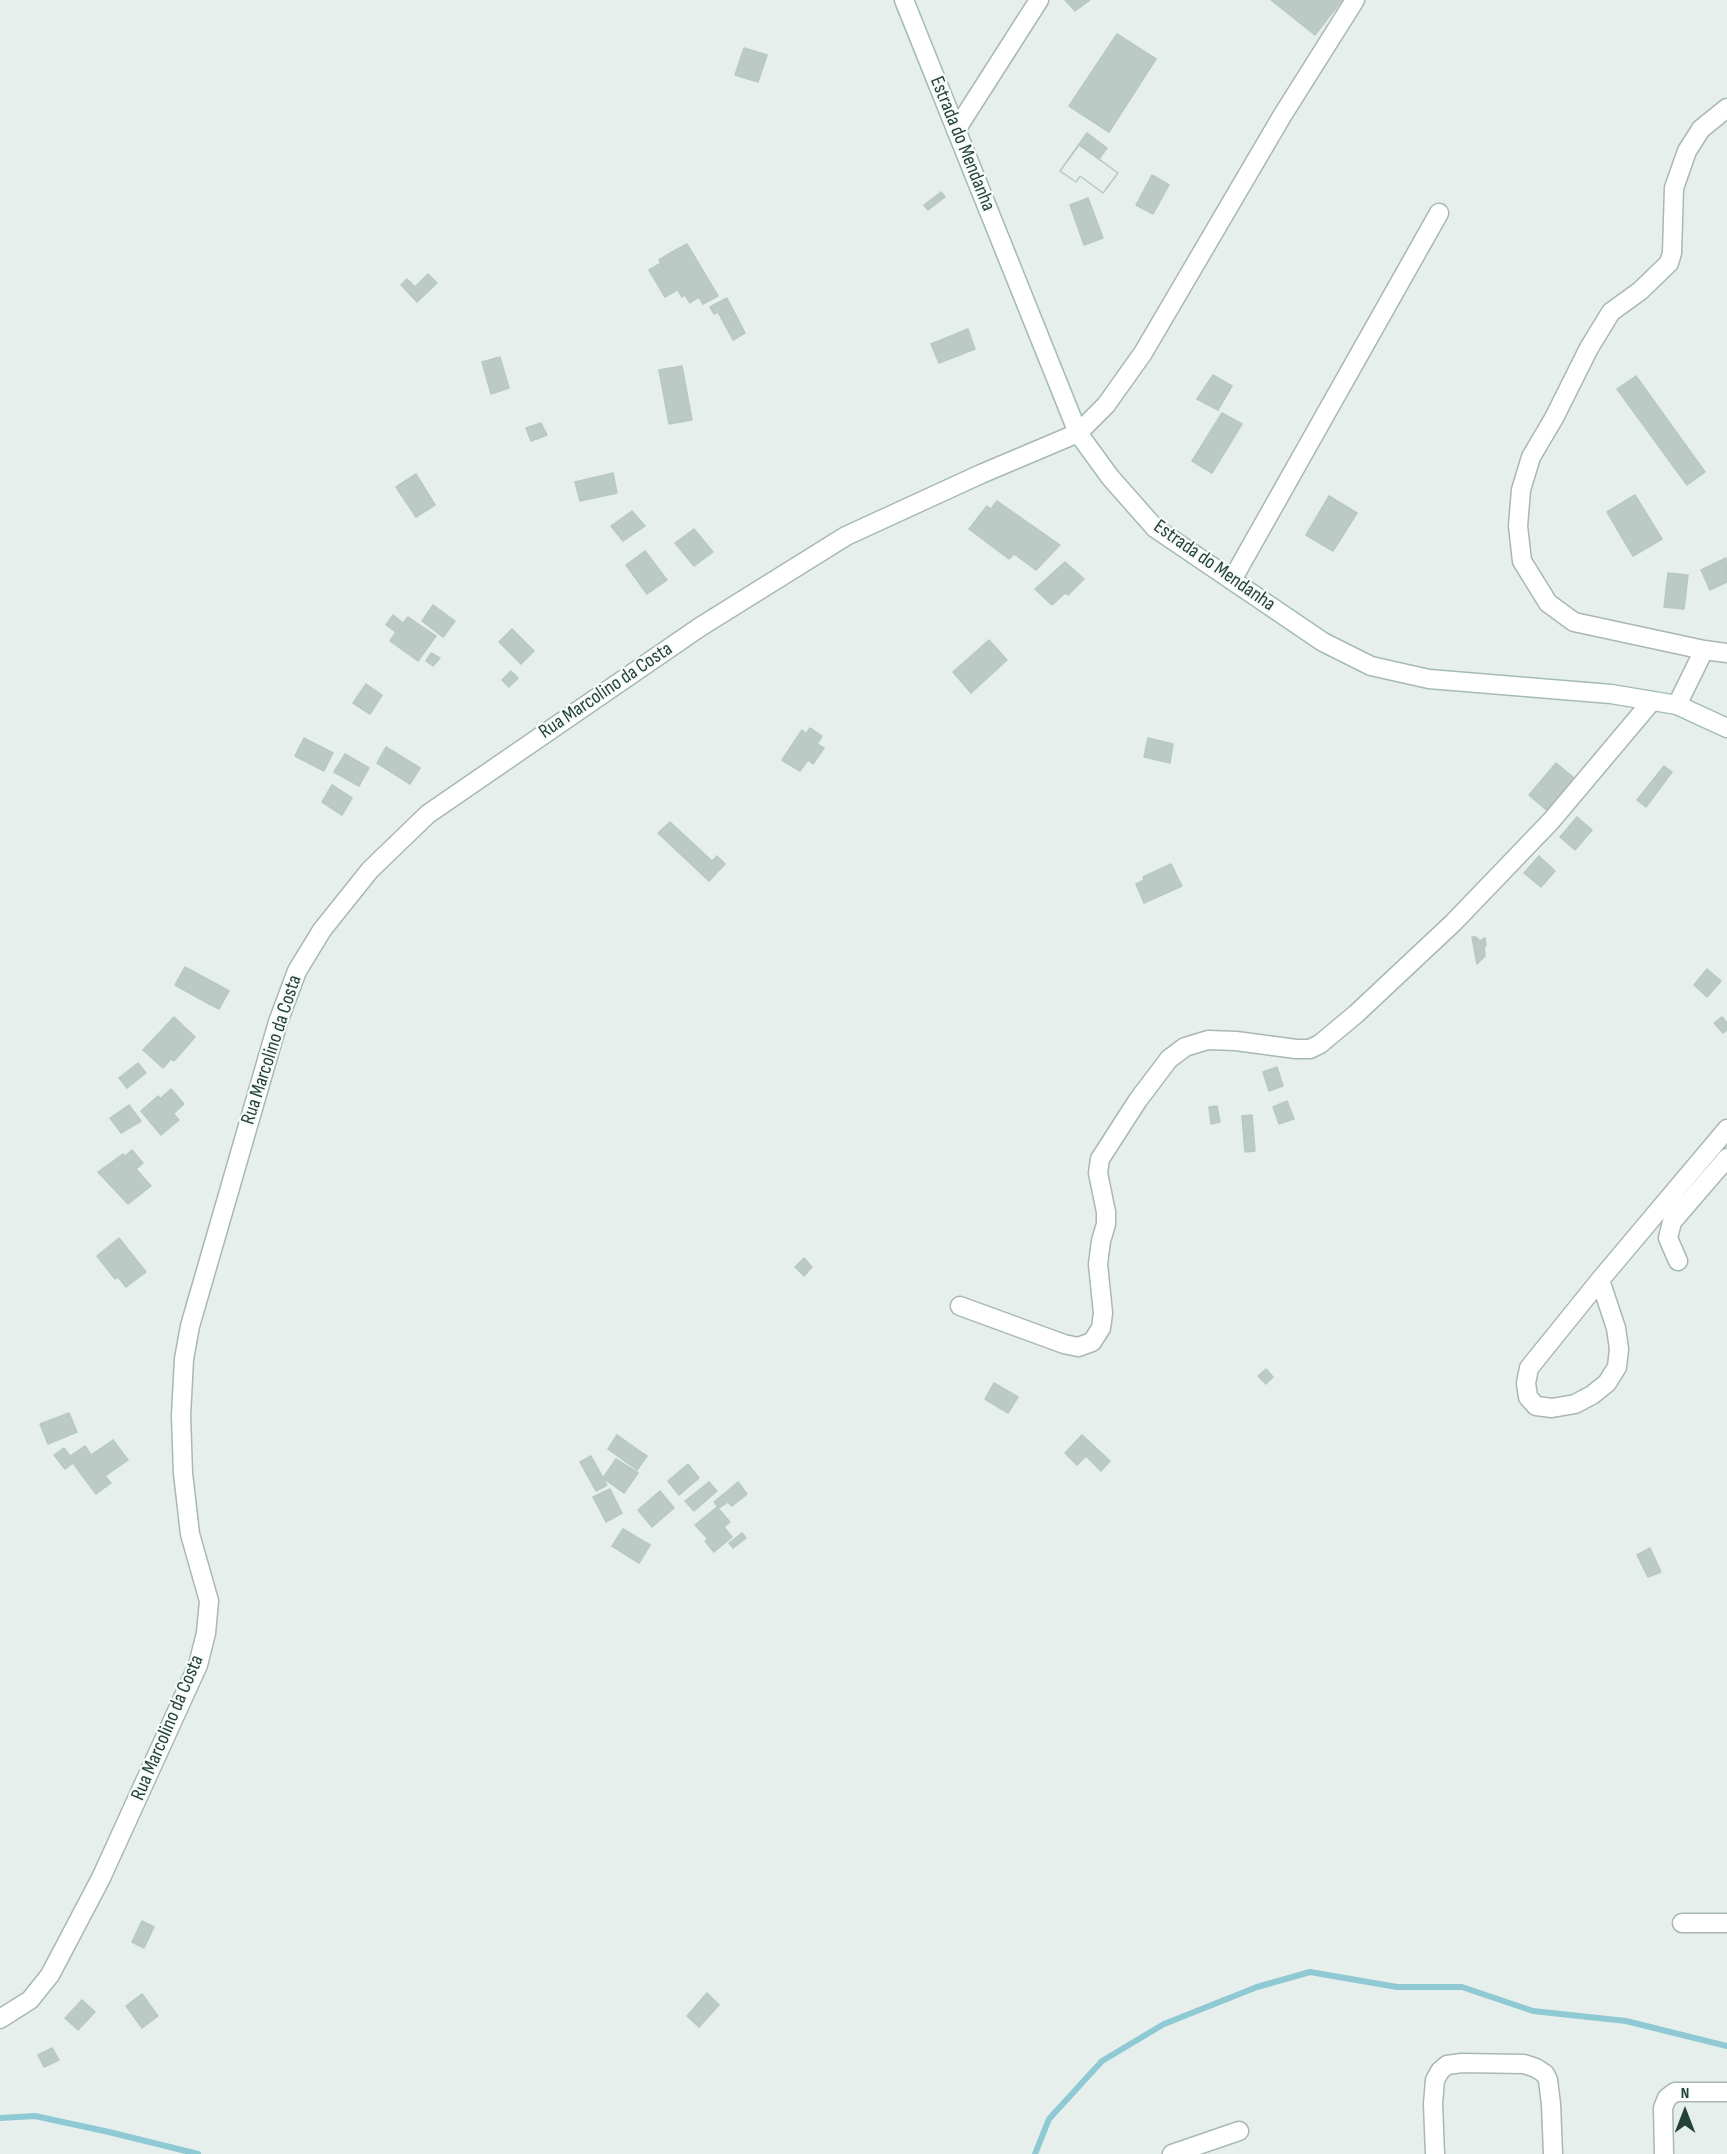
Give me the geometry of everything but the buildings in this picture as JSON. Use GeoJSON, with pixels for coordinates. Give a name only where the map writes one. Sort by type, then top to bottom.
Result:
{"type":"FeatureCollection","features":[{"type":"Feature","properties":{"kind":"street","name":"Estrada do Mendanha"},"geometry":{"type":"LineString","coordinates":[[904,0],[1078,433],[1110,477],[1155,528],[1323,642],[1371,666],[1429,679],[1611,694],[1652,700],[1677,705],[1727,728]]}},
{"type":"Feature","properties":{"kind":"street"},"geometry":{"type":"LineString","coordinates":[[956,130],[1039,0]]}},
{"type":"Feature","properties":{"kind":"street"},"geometry":{"type":"LineString","coordinates":[[1078,433],[1106,405],[1143,353],[1276,126],[1355,0]]}},
{"type":"Feature","properties":{"kind":"street"},"geometry":{"type":"LineString","coordinates":[[1727,108],[1701,129],[1687,152],[1674,188],[1672,254],[1669,263],[1640,291],[1611,312],[1589,348],[1554,418],[1530,457],[1521,490],[1518,526],[1522,561],[1548,603],[1574,622],[1727,653]]}},
{"type":"Feature","properties":{"kind":"street"},"geometry":{"type":"LineString","coordinates":[[1232,580],[1439,213]]}},
{"type":"Feature","properties":{"kind":"street","name":"Rua Marcolino da Costa"},"geometry":{"type":"LineString","coordinates":[[0,2019],[30,2000],[50,1975],[101,1878],[198,1665],[206,1633],[209,1601],[190,1534],[183,1473],[181,1416],[184,1359],[193,1315],[278,1023],[297,971],[322,930],[370,870],[428,814],[700,627],[846,536],[981,474],[1078,433]]}},
{"type":"Feature","properties":{"kind":"street"},"geometry":{"type":"LineString","coordinates":[[1677,705],[1704,650]]}},
{"type":"Feature","properties":{"kind":"street"},"geometry":{"type":"LineString","coordinates":[[960,1306],[1064,1344],[1078,1347],[1092,1342],[1101,1328],[1103,1313],[1098,1264],[1106,1224],[1106,1212],[1098,1173],[1100,1159],[1138,1100],[1169,1059],[1185,1047],[1208,1040],[1236,1041],[1296,1049],[1310,1049],[1320,1044],[1356,1014],[1453,923],[1535,838],[1652,700]]}},
{"type":"Feature","properties":{"kind":"street"},"geometry":{"type":"LineString","coordinates":[[1600,1280],[1616,1328],[1619,1348],[1617,1367],[1606,1383],[1592,1395],[1575,1404],[1552,1408],[1536,1406],[1528,1397],[1526,1383],[1529,1368],[1600,1280],[1727,1129]]}},
{"type":"Feature","properties":{"kind":"street"},"geometry":{"type":"LineString","coordinates":[[1678,1261],[1668,1238],[1672,1222],[1727,1158]]}},
{"type":"Feature","properties":{"kind":"street"},"geometry":{"type":"LineString","coordinates":[[1682,1923],[1727,1923]]}},
{"type":"Feature","properties":{"kind":"street"},"geometry":{"type":"LineString","coordinates":[[1435,2154],[1433,2104],[1435,2080],[1440,2071],[1447,2066],[1462,2063],[1524,2064],[1545,2074],[1551,2104],[1553,2154]]}},
{"type":"Feature","properties":{"kind":"street"},"geometry":{"type":"LineString","coordinates":[[1664,2154],[1663,2108],[1667,2098],[1675,2092],[1727,2092]]}},
{"type":"Feature","properties":{"kind":"street"},"geometry":{"type":"LineString","coordinates":[[1172,2154],[1239,2131]]}},
{"type":"Feature","properties":{"kind":"waterway"},"geometry":{"type":"LineString","coordinates":[[1035,2154],[1049,2119],[1102,2061],[1164,2024],[1257,1987],[1310,1972],[1397,1987],[1462,1987],[1533,2011],[1626,2021],[1727,2046]]}},
{"type":"Feature","properties":{"kind":"waterway"},"geometry":{"type":"LineString","coordinates":[[0,2118],[35,2116],[198,2154]]}}]}
